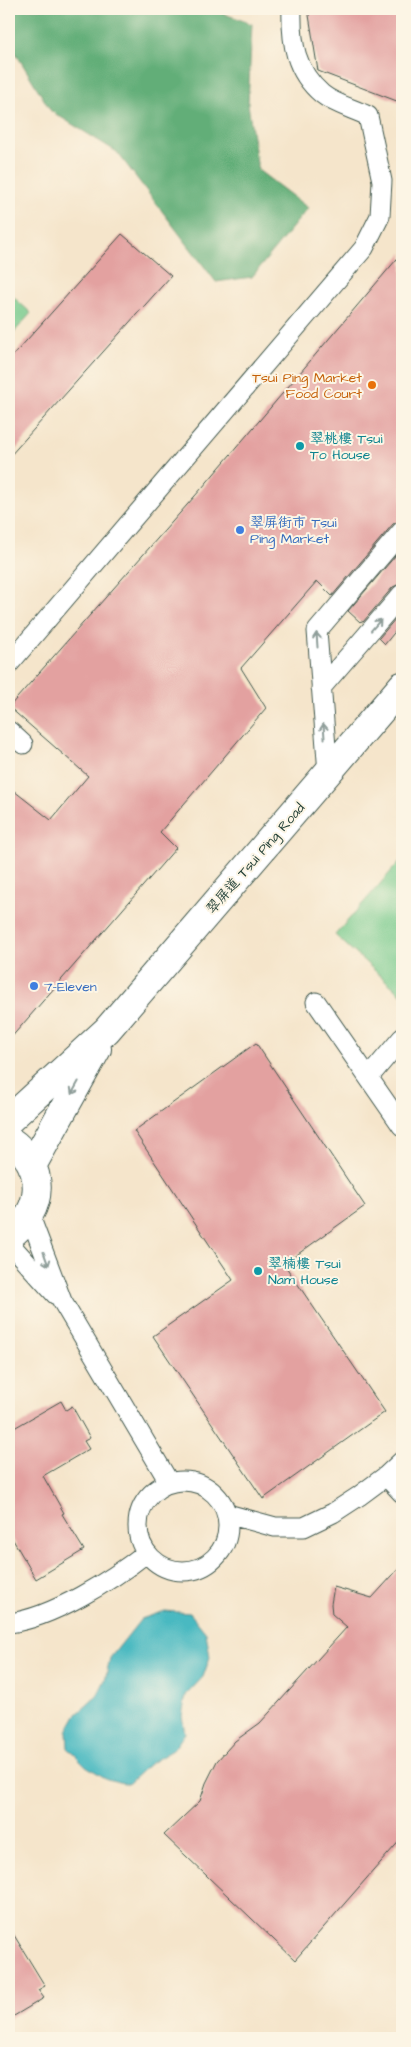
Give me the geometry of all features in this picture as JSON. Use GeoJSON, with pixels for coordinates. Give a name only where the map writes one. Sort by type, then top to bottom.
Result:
{"type":"FeatureCollection","features":[{"type":"Feature","properties":{"kind":"street","name":"翠屏道 Tsui Ping Road"},"geometry":{"type":"LineString","coordinates":[[9,1120],[107,1030],[402,686]]}},
{"type":"Feature","properties":{"kind":"street","name":"翠屏道 Tsui Ping Road"},"geometry":{"type":"LineString","coordinates":[[32,1166],[107,1030]]}},
{"type":"Feature","properties":{"kind":"street"},"geometry":{"type":"LineString","coordinates":[[9,1140],[23,1151],[32,1166],[37,1182],[36,1200],[30,1216],[19,1229],[9,1236]]}},
{"type":"Feature","properties":{"kind":"lane"},"geometry":{"type":"LineString","coordinates":[[9,664],[364,248],[380,216],[382,181],[368,116],[323,95],[302,72],[291,32],[292,9]]}},
{"type":"Feature","properties":{"kind":"lane"},"geometry":{"type":"LineString","coordinates":[[328,773],[317,631],[402,531]]}},
{"type":"Feature","properties":{"kind":"lane"},"geometry":{"type":"LineString","coordinates":[[321,688],[402,594]]}},
{"type":"Feature","properties":{"kind":"lane"},"geometry":{"type":"LineString","coordinates":[[9,731],[23,744]]}},
{"type":"Feature","properties":{"kind":"lane"},"geometry":{"type":"LineString","coordinates":[[316,1002],[402,1126]]}},
{"type":"Feature","properties":{"kind":"lane"},"geometry":{"type":"LineString","coordinates":[[369,1077],[402,1038]]}},
{"type":"Feature","properties":{"kind":"lane"},"geometry":{"type":"LineString","coordinates":[[30,1216],[62,1301],[169,1482]]}},
{"type":"Feature","properties":{"kind":"lane"},"geometry":{"type":"LineString","coordinates":[[9,1243],[62,1301]]}},
{"type":"Feature","properties":{"kind":"lane"},"geometry":{"type":"LineString","coordinates":[[227,1514],[275,1527],[304,1527],[333,1513],[386,1476],[402,1462]]}},
{"type":"Feature","properties":{"kind":"lane"},"geometry":{"type":"LineString","coordinates":[[386,1476],[402,1493]]}},
{"type":"Feature","properties":{"kind":"lane"},"geometry":{"type":"LineString","coordinates":[[183,1480],[197,1482],[210,1488],[221,1499],[227,1514],[229,1530],[225,1545],[216,1558],[203,1567],[188,1572],[172,1570],[158,1564],[146,1553],[137,1525],[140,1511],[146,1498],[156,1488],[169,1482],[183,1480]]}},
{"type":"Feature","properties":{"kind":"lane"},"geometry":{"type":"LineString","coordinates":[[9,1623],[28,1620],[45,1614],[120,1573],[146,1553]]}},
{"type":"Feature","properties":{"kind":"green space"},"geometry":{"type":"Polygon","coordinates":[[[9,9],[211,9],[252,24],[248,104],[258,170],[308,208],[252,277],[216,282],[117,152],[51,111],[9,42],[9,9]]]}},
{"type":"Feature","properties":{"kind":"green space"},"geometry":{"type":"Polygon","coordinates":[[[9,293],[31,313],[9,338],[9,293]]]}},
{"type":"Feature","properties":{"kind":"green space"},"geometry":{"type":"Polygon","coordinates":[[[402,859],[402,995],[335,935],[402,859]]]}},
{"type":"Feature","properties":{"kind":"water"},"geometry":{"type":"Polygon","coordinates":[[[165,1611],[190,1613],[206,1633],[210,1657],[203,1677],[186,1695],[182,1716],[185,1733],[173,1750],[149,1764],[128,1784],[107,1779],[86,1766],[68,1748],[67,1731],[76,1715],[97,1696],[105,1680],[110,1658],[141,1619],[165,1611]]]}},
{"type":"Feature","properties":{"kind":"building"},"geometry":{"type":"Polygon","coordinates":[[[308,9],[402,9],[402,103],[318,71],[308,9]]]}},
{"type":"Feature","properties":{"kind":"building"},"geometry":{"type":"Polygon","coordinates":[[[122,234],[171,276],[9,457],[9,360],[122,234]]]}},
{"type":"Feature","properties":{"kind":"building"},"geometry":{"type":"Polygon","coordinates":[[[402,253],[402,520],[393,524],[332,596],[317,581],[241,668],[266,708],[160,832],[176,848],[9,1040],[9,787],[51,820],[88,776],[9,707],[202,488],[402,253]]]}},
{"type":"Feature","properties":{"kind":"building"},"geometry":{"type":"Polygon","coordinates":[[[402,548],[402,583],[393,587],[363,622],[360,622],[348,611],[402,548]]]}},
{"type":"Feature","properties":{"kind":"building"},"geometry":{"type":"Polygon","coordinates":[[[402,611],[402,623],[385,644],[379,638],[402,611]]]}},
{"type":"Feature","properties":{"kind":"building","name":"翠楠樓 Tsui Nam House"},"geometry":{"type":"Polygon","coordinates":[[[256,1043],[365,1206],[284,1264],[385,1412],[263,1499],[153,1336],[233,1280],[134,1131],[256,1043]]]}},
{"type":"Feature","properties":{"kind":"building"},"geometry":{"type":"Polygon","coordinates":[[[61,1401],[66,1410],[72,1406],[90,1438],[84,1441],[89,1449],[43,1476],[64,1513],[62,1514],[84,1550],[36,1579],[9,1533],[9,1431],[61,1401]]]}},
{"type":"Feature","properties":{"kind":"building"},"geometry":{"type":"Polygon","coordinates":[[[402,1565],[402,1838],[295,1960],[164,1835],[200,1801],[206,1783],[217,1761],[235,1741],[260,1723],[347,1627],[332,1614],[331,1604],[334,1587],[372,1598],[402,1565]]]}},
{"type":"Feature","properties":{"kind":"building"},"geometry":{"type":"Polygon","coordinates":[[[9,1927],[45,1986],[38,1990],[44,1998],[9,2019],[9,1927]]]}},
{"type":"Feature","properties":{"kind":"place","name":"Tsui Ping Market Food Court"},"geometry":{"type":"Point","coordinates":[372,385]}},
{"type":"Feature","properties":{"kind":"place","name":"翠桃樓 Tsui To House"},"geometry":{"type":"Point","coordinates":[300,446]}},
{"type":"Feature","properties":{"kind":"place","name":"翠屏街市 Tsui Ping Market"},"geometry":{"type":"Point","coordinates":[240,530]}},
{"type":"Feature","properties":{"kind":"place","name":"7-Eleven"},"geometry":{"type":"Point","coordinates":[34,986]}},
{"type":"Feature","properties":{"kind":"place","name":"翠楠樓 Tsui Nam House"},"geometry":{"type":"Point","coordinates":[258,1271]}}]}
